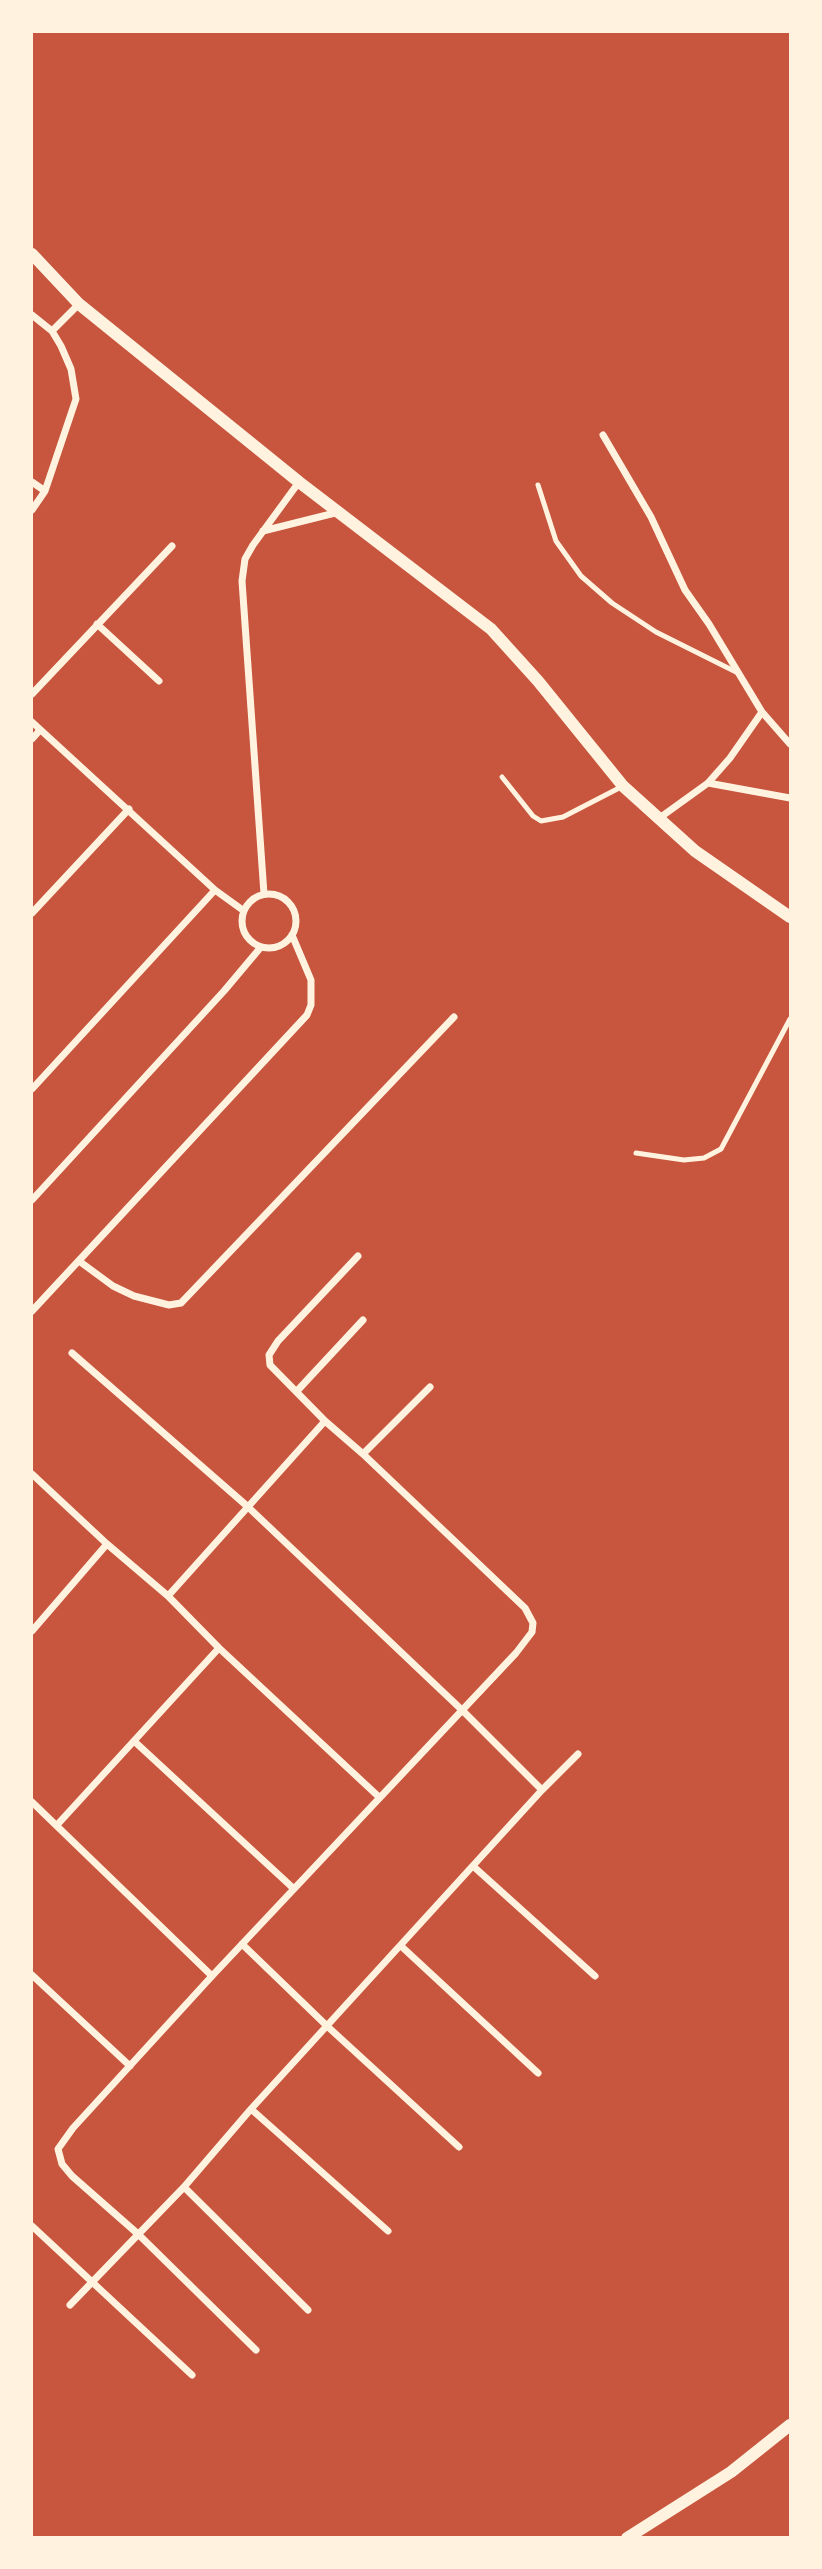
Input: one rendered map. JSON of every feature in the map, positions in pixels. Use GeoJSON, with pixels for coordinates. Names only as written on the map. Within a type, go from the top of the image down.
{"type":"FeatureCollection","features":[{"type":"Feature","properties":{"kind":"street"},"geometry":{"type":"LineString","coordinates":[[32,254],[79,304],[299,481],[491,629],[538,681],[623,786],[695,851],[790,917]]}},
{"type":"Feature","properties":{"kind":"street"},"geometry":{"type":"LineString","coordinates":[[52,331],[79,304]]}},
{"type":"Feature","properties":{"kind":"street"},"geometry":{"type":"LineString","coordinates":[[32,315],[52,331],[61,346],[71,369],[76,399],[45,491],[32,510]]}},
{"type":"Feature","properties":{"kind":"street"},"geometry":{"type":"LineString","coordinates":[[603,435],[651,517],[685,590],[709,624],[762,712],[790,744]]}},
{"type":"Feature","properties":{"kind":"street"},"geometry":{"type":"LineString","coordinates":[[264,894],[242,582],[245,559],[299,481]]}},
{"type":"Feature","properties":{"kind":"street"},"geometry":{"type":"LineString","coordinates":[[32,482],[45,491]]}},
{"type":"Feature","properties":{"kind":"street"},"geometry":{"type":"LineString","coordinates":[[262,531],[339,512]]}},
{"type":"Feature","properties":{"kind":"street"},"geometry":{"type":"LineString","coordinates":[[32,694],[172,546]]}},
{"type":"Feature","properties":{"kind":"street"},"geometry":{"type":"LineString","coordinates":[[97,624],[159,681]]}},
{"type":"Feature","properties":{"kind":"street"},"geometry":{"type":"LineString","coordinates":[[658,819],[708,783],[730,758],[762,712]]}},
{"type":"Feature","properties":{"kind":"street"},"geometry":{"type":"LineString","coordinates":[[32,722],[215,890],[244,911]]}},
{"type":"Feature","properties":{"kind":"street"},"geometry":{"type":"LineString","coordinates":[[32,739],[40,730]]}},
{"type":"Feature","properties":{"kind":"street"},"geometry":{"type":"LineString","coordinates":[[708,783],[790,798]]}},
{"type":"Feature","properties":{"kind":"street"},"geometry":{"type":"LineString","coordinates":[[32,913],[129,809]]}},
{"type":"Feature","properties":{"kind":"street"},"geometry":{"type":"LineString","coordinates":[[32,1089],[215,890]]}},
{"type":"Feature","properties":{"kind":"street"},"geometry":{"type":"LineString","coordinates":[[32,1311],[307,1015],[311,1005],[311,980],[292,935],[296,918],[289,902],[273,894],[264,894],[255,897],[244,911],[243,928],[247,936],[261,947],[279,946],[292,935]]}},
{"type":"Feature","properties":{"kind":"street"},"geometry":{"type":"LineString","coordinates":[[32,1200],[261,947]]}},
{"type":"Feature","properties":{"kind":"street"},"geometry":{"type":"LineString","coordinates":[[79,1261],[113,1286],[134,1296],[169,1305],[181,1303],[454,1017]]}},
{"type":"Feature","properties":{"kind":"street"},"geometry":{"type":"LineString","coordinates":[[256,2350],[138,2234],[72,2176],[62,2164],[58,2153],[59,2144],[212,1976],[530,1636],[533,1623],[521,1604],[270,1365],[269,1355],[272,1349],[358,1256]]}},
{"type":"Feature","properties":{"kind":"street"},"geometry":{"type":"LineString","coordinates":[[297,1391],[362,1320]]}},
{"type":"Feature","properties":{"kind":"street"},"geometry":{"type":"LineString","coordinates":[[72,1353],[247,1506],[463,1710],[542,1790]]}},
{"type":"Feature","properties":{"kind":"street"},"geometry":{"type":"LineString","coordinates":[[363,1454],[430,1387]]}},
{"type":"Feature","properties":{"kind":"street"},"geometry":{"type":"LineString","coordinates":[[168,1596],[325,1420]]}},
{"type":"Feature","properties":{"kind":"street"},"geometry":{"type":"LineString","coordinates":[[32,1474],[168,1596],[219,1648],[379,1797]]}},
{"type":"Feature","properties":{"kind":"street"},"geometry":{"type":"LineString","coordinates":[[32,1631],[107,1544]]}},
{"type":"Feature","properties":{"kind":"street"},"geometry":{"type":"LineString","coordinates":[[57,1825],[219,1648]]}},
{"type":"Feature","properties":{"kind":"street"},"geometry":{"type":"LineString","coordinates":[[134,1741],[293,1888]]}},
{"type":"Feature","properties":{"kind":"street"},"geometry":{"type":"LineString","coordinates":[[69,2305],[184,2187],[251,2109],[578,1754]]}},
{"type":"Feature","properties":{"kind":"street"},"geometry":{"type":"LineString","coordinates":[[32,1802],[212,1976]]}},
{"type":"Feature","properties":{"kind":"street"},"geometry":{"type":"LineString","coordinates":[[473,1866],[595,1976]]}},
{"type":"Feature","properties":{"kind":"street"},"geometry":{"type":"LineString","coordinates":[[242,1944],[459,2147]]}},
{"type":"Feature","properties":{"kind":"street"},"geometry":{"type":"LineString","coordinates":[[401,1946],[538,2073]]}},
{"type":"Feature","properties":{"kind":"street"},"geometry":{"type":"LineString","coordinates":[[32,1975],[130,2066]]}},
{"type":"Feature","properties":{"kind":"street"},"geometry":{"type":"LineString","coordinates":[[251,2109],[388,2231]]}},
{"type":"Feature","properties":{"kind":"street"},"geometry":{"type":"LineString","coordinates":[[184,2187],[309,2310]]}},
{"type":"Feature","properties":{"kind":"street"},"geometry":{"type":"LineString","coordinates":[[32,2226],[90,2283],[192,2375]]}},
{"type":"Feature","properties":{"kind":"street"},"geometry":{"type":"LineString","coordinates":[[627,2538],[731,2472],[790,2425]]}},
{"type":"Feature","properties":{"kind":"lane"},"geometry":{"type":"LineString","coordinates":[[538,485],[556,541],[581,576],[612,603],[656,632],[738,673]]}},
{"type":"Feature","properties":{"kind":"lane"},"geometry":{"type":"LineString","coordinates":[[502,777],[533,816],[541,821],[563,817],[623,786]]}},
{"type":"Feature","properties":{"kind":"lane"},"geometry":{"type":"LineString","coordinates":[[636,1153],[684,1160],[704,1158],[721,1149],[790,1019]]}}]}
